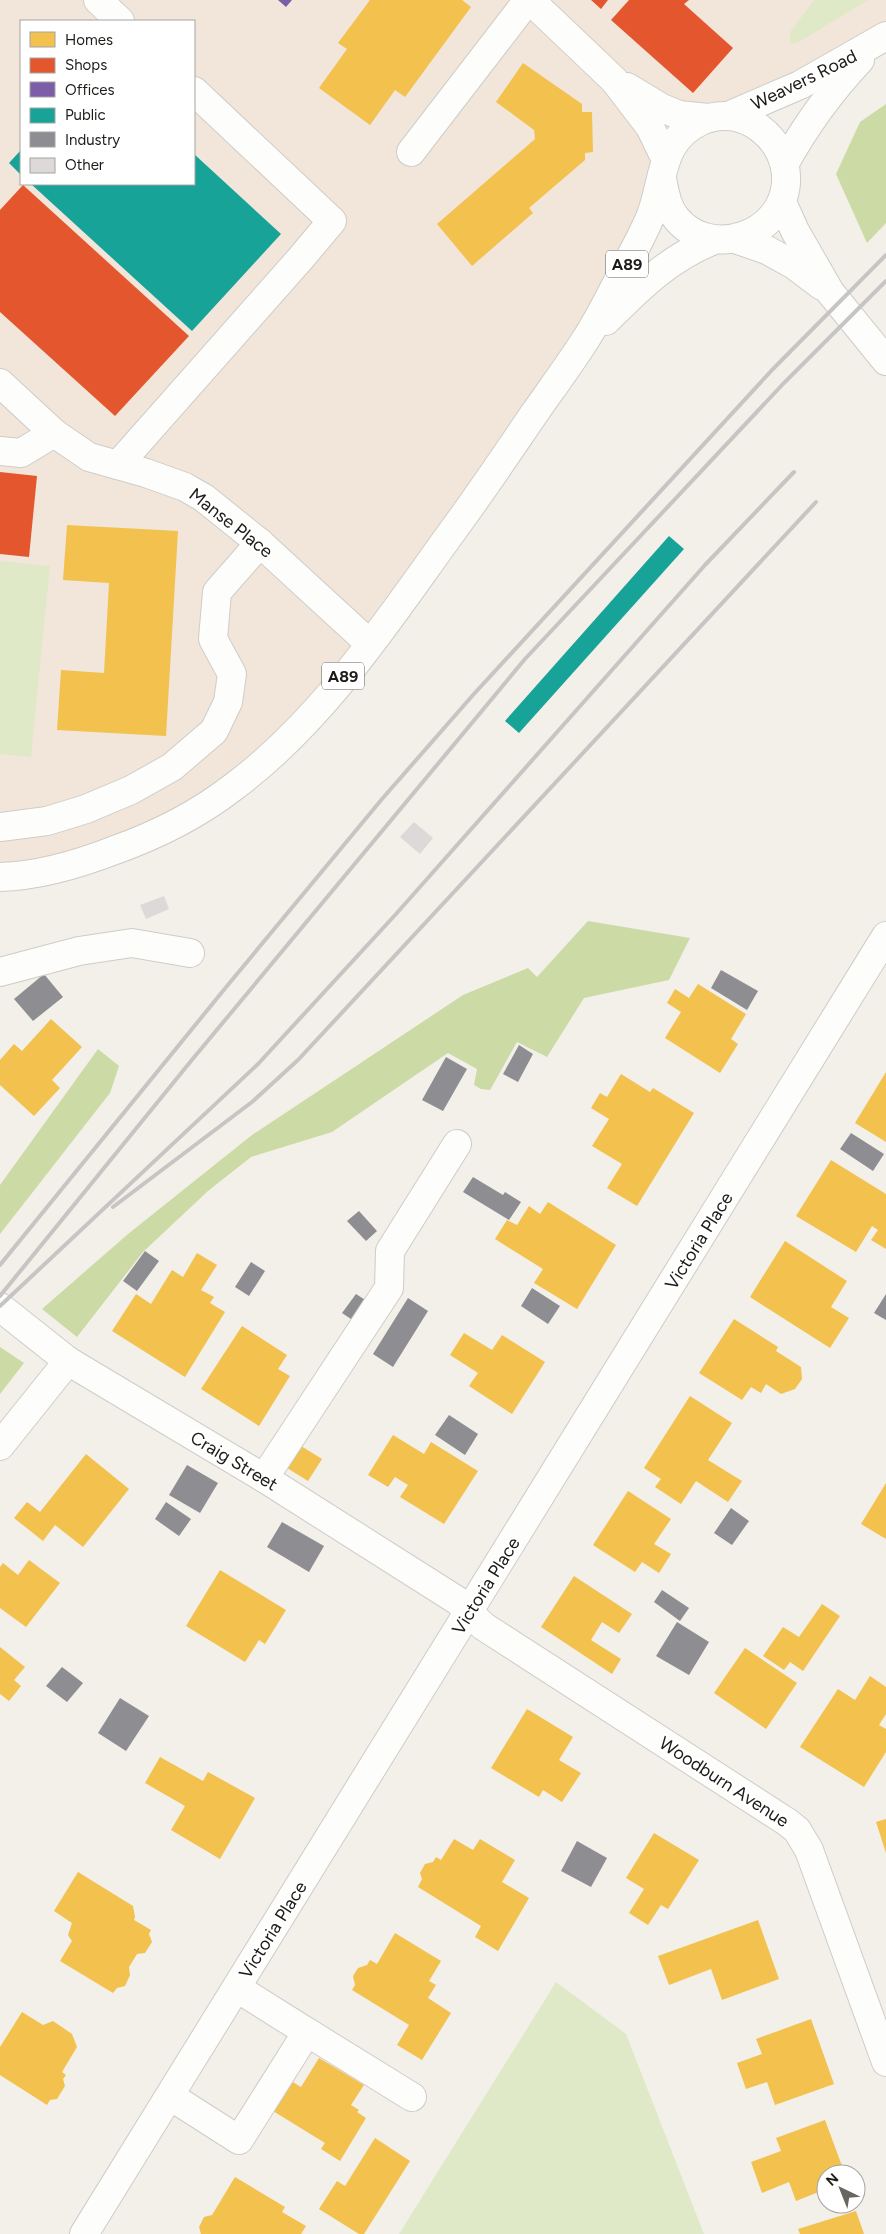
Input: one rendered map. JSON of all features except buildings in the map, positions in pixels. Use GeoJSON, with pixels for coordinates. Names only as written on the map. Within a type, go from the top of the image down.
{"type":"FeatureCollection","features":[{"type":"Feature","properties":{"kind":"street"},"geometry":{"type":"LineString","coordinates":[[98,0],[119,20]]}},
{"type":"Feature","properties":{"kind":"street"},"geometry":{"type":"LineString","coordinates":[[411,152],[529,0],[614,80],[650,127],[664,169],[666,200],[677,219],[693,232],[768,250],[794,265],[830,292]]}},
{"type":"Feature","properties":{"kind":"street","name":"Weavers Road"},"geometry":{"type":"LineString","coordinates":[[718,117],[800,85],[882,39]]}},
{"type":"Feature","properties":{"kind":"street","name":"Weavers Road"},"geometry":{"type":"LineString","coordinates":[[784,163],[803,129],[830,92],[882,39]]}},
{"type":"Feature","properties":{"kind":"street"},"geometry":{"type":"LineString","coordinates":[[614,80],[662,108],[679,115],[747,120],[764,130],[777,145],[784,163],[786,182],[782,202],[772,218],[755,232],[724,240]]}},
{"type":"Feature","properties":{"kind":"street"},"geometry":{"type":"LineString","coordinates":[[118,465],[302,258],[332,221],[195,92]]}},
{"type":"Feature","properties":{"kind":"street"},"geometry":{"type":"LineString","coordinates":[[664,169],[676,139],[690,127],[718,117]]}},
{"type":"Feature","properties":{"kind":"street","name":"A89"},"geometry":{"type":"LineString","coordinates":[[0,877],[52,870],[96,858],[164,831],[231,789],[265,762],[303,725],[370,644],[466,512],[583,344],[647,224],[664,169]]}},
{"type":"Feature","properties":{"kind":"street"},"geometry":{"type":"LineString","coordinates":[[782,202],[795,230],[830,292],[886,361]]}},
{"type":"Feature","properties":{"kind":"street","name":"A89"},"geometry":{"type":"LineString","coordinates":[[583,344],[643,284],[690,250],[724,240]]}},
{"type":"Feature","properties":{"kind":"street","name":"Manse Place"},"geometry":{"type":"LineString","coordinates":[[0,383],[54,433],[89,457],[185,487],[204,498],[260,543],[370,644]]}},
{"type":"Feature","properties":{"kind":"street"},"geometry":{"type":"LineString","coordinates":[[0,450],[21,453],[54,433]]}},
{"type":"Feature","properties":{"kind":"street"},"geometry":{"type":"LineString","coordinates":[[0,827],[47,821],[86,809],[131,790],[172,767],[214,731],[228,702],[232,674],[213,639],[217,592],[260,543]]}},
{"type":"Feature","properties":{"kind":"street","name":"Victoria Place"},"geometry":{"type":"LineString","coordinates":[[84,2234],[886,936]]}},
{"type":"Feature","properties":{"kind":"street"},"geometry":{"type":"LineString","coordinates":[[0,972],[79,951],[132,943],[190,953]]}},
{"type":"Feature","properties":{"kind":"street"},"geometry":{"type":"LineString","coordinates":[[264,1478],[389,1288],[390,1251],[457,1144]]}},
{"type":"Feature","properties":{"kind":"street","name":"Craig Street"},"geometry":{"type":"LineString","coordinates":[[0,1307],[29,1332],[68,1361],[264,1478],[458,1601],[470,1612]]}},
{"type":"Feature","properties":{"kind":"street"},"geometry":{"type":"LineString","coordinates":[[0,1446],[68,1361]]}},
{"type":"Feature","properties":{"kind":"street","name":"Woodburn Avenue"},"geometry":{"type":"LineString","coordinates":[[470,1612],[483,1626],[797,1830],[809,1850],[886,2062]]}},
{"type":"Feature","properties":{"kind":"street"},"geometry":{"type":"LineString","coordinates":[[237,1988],[412,2097]]}},
{"type":"Feature","properties":{"kind":"street"},"geometry":{"type":"LineString","coordinates":[[170,2096],[239,2140],[307,2032]]}},
{"type":"Feature","properties":{"kind":"shaded area"},"geometry":{"type":"Polygon","coordinates":[[[0,0],[886,0],[886,36],[690,127],[628,263],[303,725],[192,815],[0,875],[0,0]]]}},
{"type":"Feature","properties":{"kind":"green space"},"geometry":{"type":"Polygon","coordinates":[[[814,0],[868,0],[799,42],[790,44],[790,32],[814,0]]]}},
{"type":"Feature","properties":{"kind":"green space"},"geometry":{"type":"Polygon","coordinates":[[[886,104],[886,223],[867,243],[836,174],[860,122],[886,104]]]}},
{"type":"Feature","properties":{"kind":"green space"},"geometry":{"type":"Polygon","coordinates":[[[0,561],[50,566],[31,757],[0,754],[0,561]]]}},
{"type":"Feature","properties":{"kind":"green space"},"geometry":{"type":"Polygon","coordinates":[[[588,921],[690,938],[669,980],[584,998],[547,1057],[517,1042],[490,1090],[481,1089],[474,1085],[477,1069],[448,1053],[332,1132],[251,1157],[208,1191],[143,1252],[77,1337],[42,1309],[128,1234],[252,1135],[463,995],[528,968],[537,977],[588,921]]]}},
{"type":"Feature","properties":{"kind":"green space"},"geometry":{"type":"Polygon","coordinates":[[[98,1049],[119,1066],[110,1093],[0,1234],[0,1185],[98,1049]]]}},
{"type":"Feature","properties":{"kind":"green space"},"geometry":{"type":"Polygon","coordinates":[[[0,1347],[24,1363],[0,1394],[0,1347]]]}},
{"type":"Feature","properties":{"kind":"green space"},"geometry":{"type":"Polygon","coordinates":[[[556,1982],[626,2034],[704,2234],[399,2234],[556,1982]]]}},
{"type":"Feature","properties":{"kind":"railway"},"geometry":{"type":"LineString","coordinates":[[0,1265],[382,799],[473,695],[772,370],[886,255]]}},
{"type":"Feature","properties":{"kind":"railway"},"geometry":{"type":"LineString","coordinates":[[0,1296],[191,1061],[525,659],[783,384],[886,281]]}},
{"type":"Feature","properties":{"kind":"railway"},"geometry":{"type":"LineString","coordinates":[[0,1306],[258,1064],[396,914],[705,565],[794,472]]}},
{"type":"Feature","properties":{"kind":"railway"},"geometry":{"type":"LineString","coordinates":[[113,1207],[252,1102],[298,1060],[816,502]]}}]}
